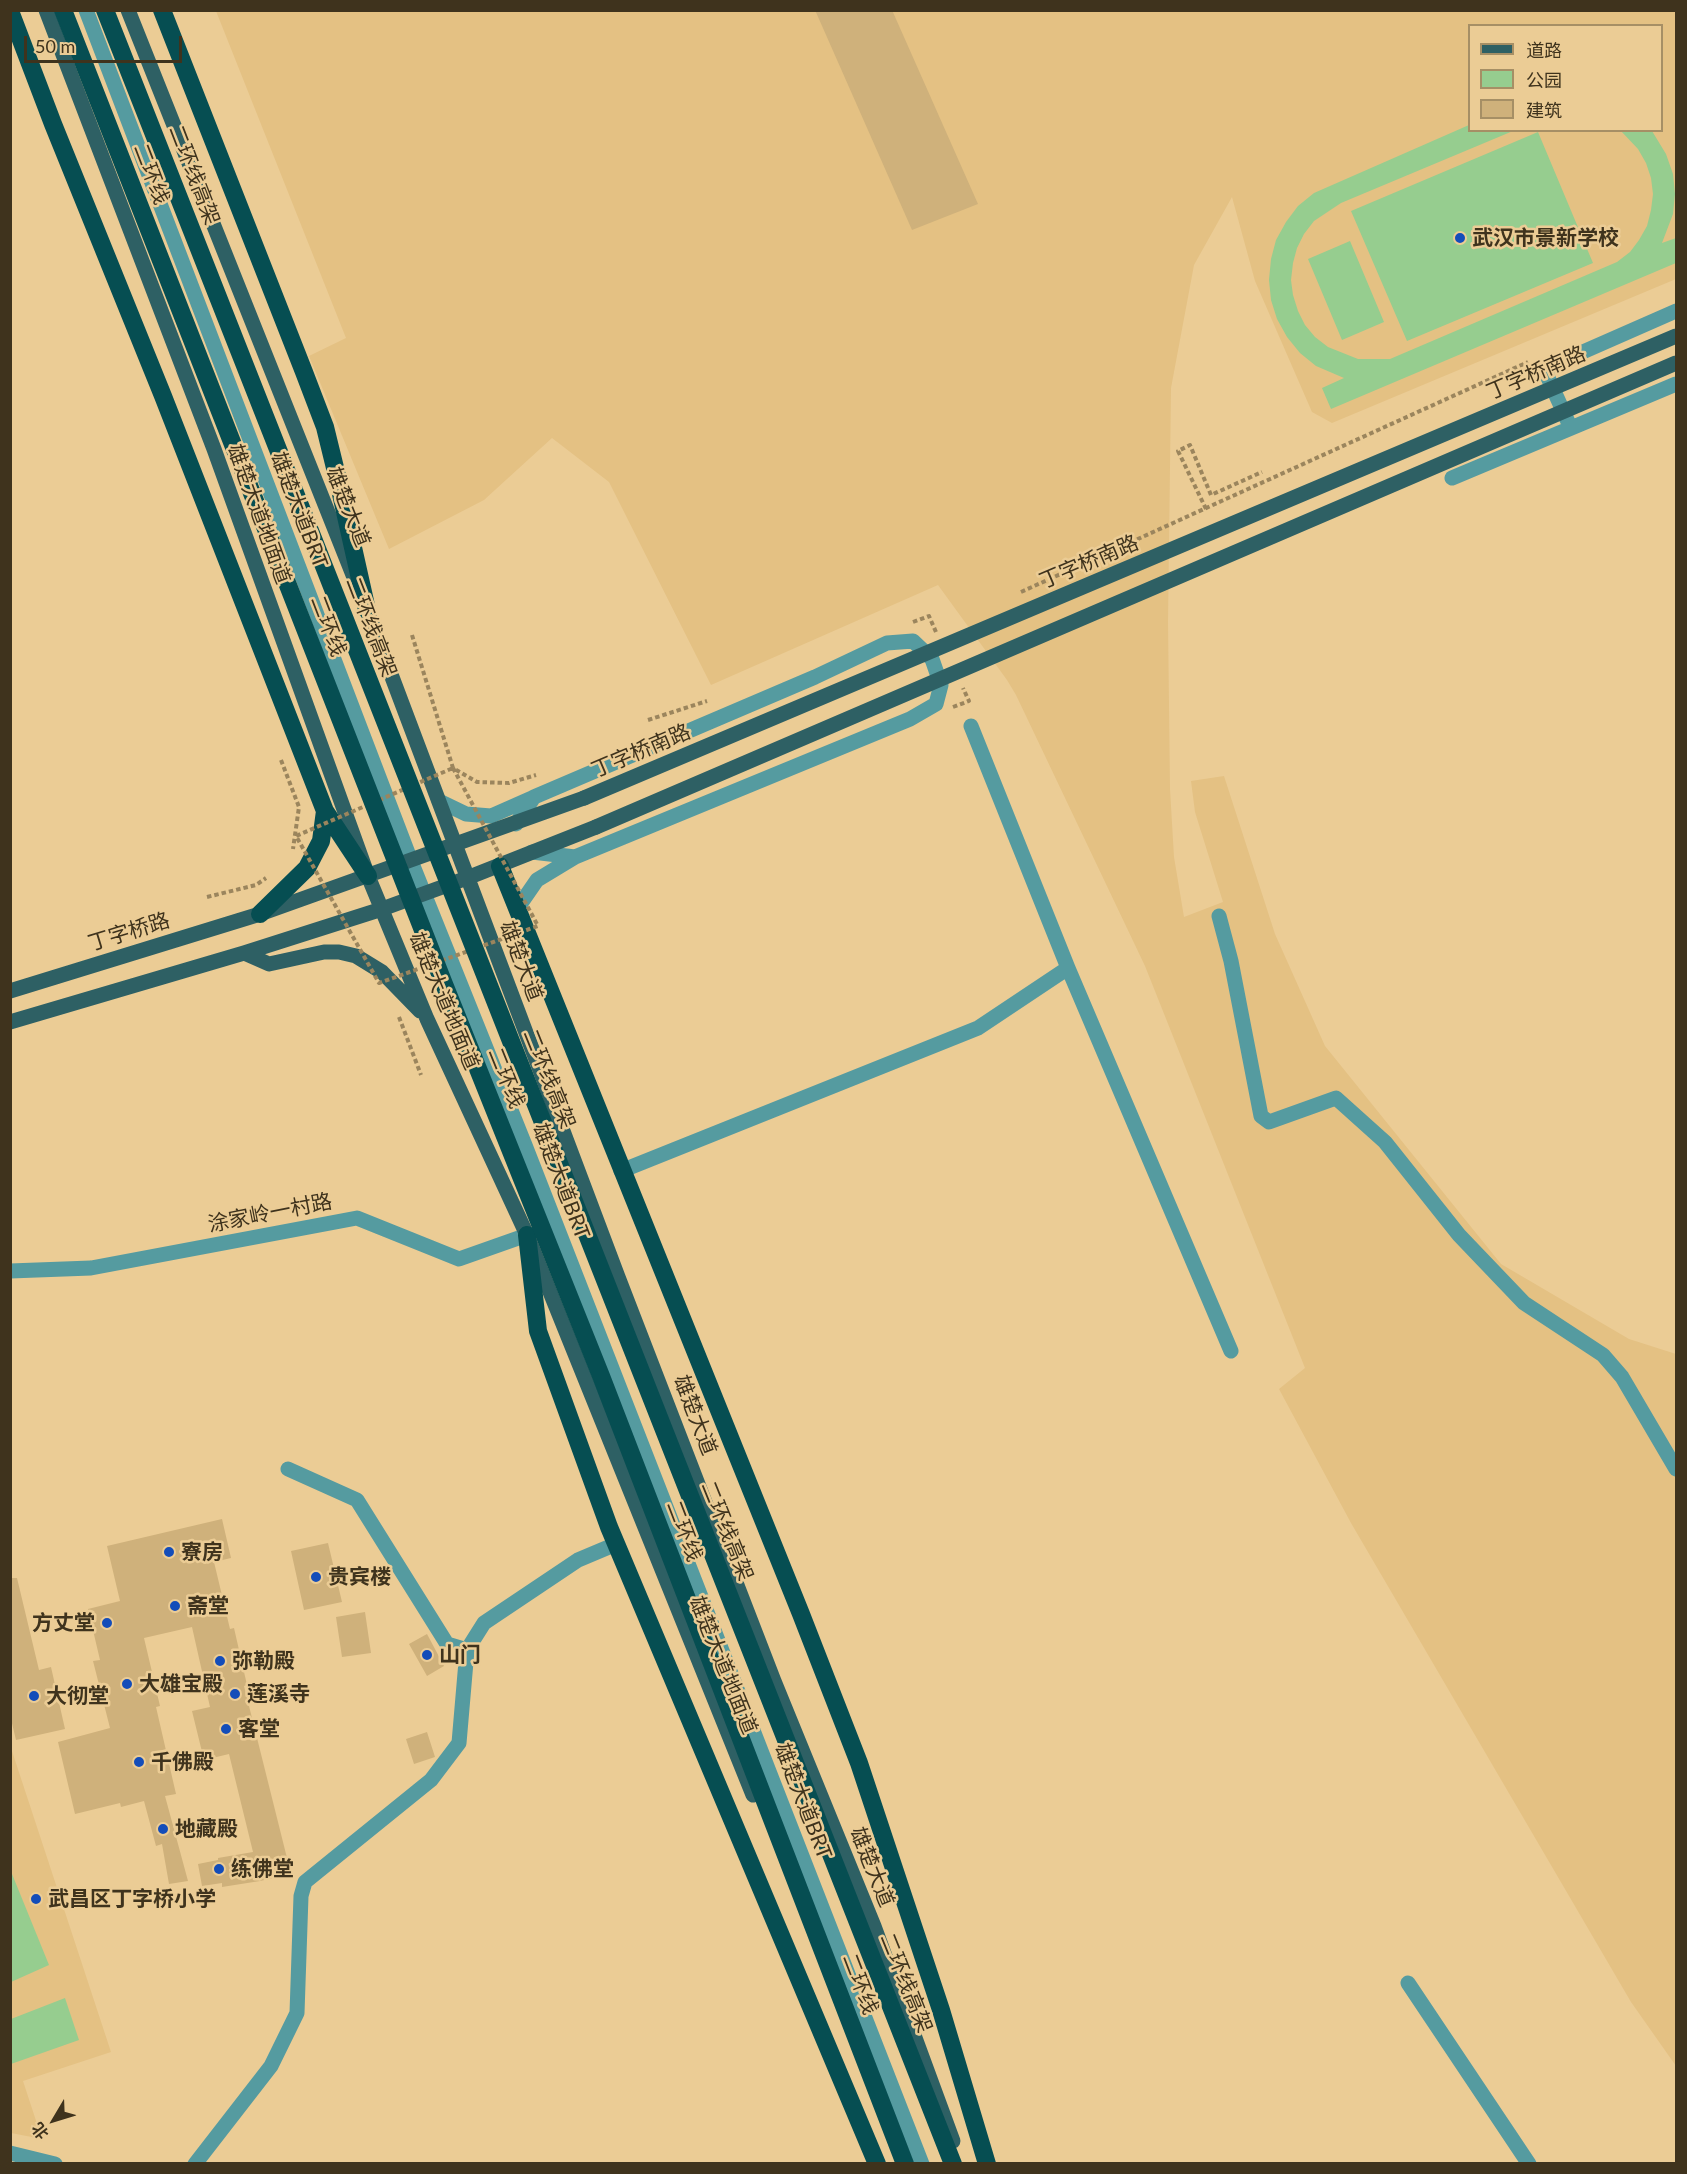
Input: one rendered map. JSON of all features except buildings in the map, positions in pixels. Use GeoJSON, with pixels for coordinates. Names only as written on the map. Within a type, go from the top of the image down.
{"type":"FeatureCollection","features":[{"type":"Feature","properties":{"kind":"highway","name":"二环线"},"geometry":{"type":"LineString","coordinates":[[63,10],[440,973],[601,1376],[905,2163]]}},
{"type":"Feature","properties":{"kind":"highway","name":"二环线高架"},"geometry":{"type":"LineString","coordinates":[[105,10],[953,2163]]}},
{"type":"Feature","properties":{"kind":"highway"},"geometry":{"type":"LineString","coordinates":[[162,10],[324,428],[367,610]]}},
{"type":"Feature","properties":{"kind":"highway"},"geometry":{"type":"LineString","coordinates":[[10,11],[325,811],[368,876]]}},
{"type":"Feature","properties":{"kind":"highway"},"geometry":{"type":"LineString","coordinates":[[260,914],[299,877],[316,855],[324,828],[325,811]]}},
{"type":"Feature","properties":{"kind":"highway"},"geometry":{"type":"LineString","coordinates":[[500,866],[858,1763],[941,2010],[987,2163]]}},
{"type":"Feature","properties":{"kind":"highway"},"geometry":{"type":"LineString","coordinates":[[527,1235],[538,1331],[616,1544],[877,2163]]}},
{"type":"Feature","properties":{"kind":"main road","name":"雄楚大道地面道"},"geometry":{"type":"LineString","coordinates":[[46,10],[214,449],[368,876],[427,1019],[527,1235],[832,1989],[898,2163]]}},
{"type":"Feature","properties":{"kind":"main road","name":"雄楚大道"},"geometry":{"type":"LineString","coordinates":[[128,10],[367,610],[774,1681],[874,1926],[962,2163]]}},
{"type":"Feature","properties":{"kind":"main road","name":"丁字桥南路"},"geometry":{"type":"LineString","coordinates":[[368,876],[584,798],[1677,336]]}},
{"type":"Feature","properties":{"kind":"main road"},"geometry":{"type":"LineString","coordinates":[[10,1022],[244,953],[382,909],[500,866],[596,827],[1677,363]]}},
{"type":"Feature","properties":{"kind":"main road","name":"丁字桥路"},"geometry":{"type":"LineString","coordinates":[[10,992],[260,914],[368,876]]}},
{"type":"Feature","properties":{"kind":"main road"},"geometry":{"type":"LineString","coordinates":[[244,953],[269,964],[324,952],[339,952],[356,956],[382,972],[427,1019]]}},
{"type":"Feature","properties":{"kind":"street","name":"雄楚大道BRT"},"geometry":{"type":"LineString","coordinates":[[86,10],[411,861],[922,2163]]}},
{"type":"Feature","properties":{"kind":"street"},"geometry":{"type":"LineString","coordinates":[[1571,429],[1544,369],[1677,311]]}},
{"type":"Feature","properties":{"kind":"street"},"geometry":{"type":"LineString","coordinates":[[1452,478],[1677,384]]}},
{"type":"Feature","properties":{"kind":"street"},"geometry":{"type":"LineString","coordinates":[[440,801],[466,814],[491,816],[815,677],[887,642],[913,641],[932,659],[941,685],[936,704],[910,719],[575,857],[537,880],[517,909]]}},
{"type":"Feature","properties":{"kind":"street"},"geometry":{"type":"LineString","coordinates":[[971,726],[1068,968],[1231,1351]]}},
{"type":"Feature","properties":{"kind":"street"},"geometry":{"type":"LineString","coordinates":[[516,824],[534,797]]}},
{"type":"Feature","properties":{"kind":"street"},"geometry":{"type":"LineString","coordinates":[[532,852],[575,857]]}},
{"type":"Feature","properties":{"kind":"street"},"geometry":{"type":"LineString","coordinates":[[1219,916],[1231,962],[1261,1116],[1269,1122],[1336,1098],[1385,1142],[1459,1235],[1524,1303],[1603,1355],[1622,1377],[1677,1469]]}},
{"type":"Feature","properties":{"kind":"street"},"geometry":{"type":"LineString","coordinates":[[621,1171],[978,1028],[1068,968]]}},
{"type":"Feature","properties":{"kind":"street","name":"涂家岭一村路"},"geometry":{"type":"LineString","coordinates":[[10,1271],[91,1268],[357,1218],[459,1259],[527,1235]]}},
{"type":"Feature","properties":{"kind":"street"},"geometry":{"type":"LineString","coordinates":[[288,1469],[357,1500],[443,1646],[467,1650]]}},
{"type":"Feature","properties":{"kind":"street"},"geometry":{"type":"LineString","coordinates":[[195,2163],[271,2066],[297,2013],[301,1896],[305,1882],[431,1780],[459,1743],[467,1650],[484,1623],[578,1560],[616,1544]]}},
{"type":"Feature","properties":{"kind":"street"},"geometry":{"type":"LineString","coordinates":[[1408,1983],[1529,2163]]}},
{"type":"Feature","properties":{"kind":"street"},"geometry":{"type":"LineString","coordinates":[[10,2153],[55,2163]]}},
{"type":"Feature","properties":{"kind":"path"},"geometry":{"type":"LineString","coordinates":[[1020,592],[1206,510],[1537,358]]}},
{"type":"Feature","properties":{"kind":"path"},"geometry":{"type":"LineString","coordinates":[[1206,510],[1178,451],[1190,445],[1211,495],[1262,472]]}},
{"type":"Feature","properties":{"kind":"path"},"geometry":{"type":"LineString","coordinates":[[935,630],[946,625]]}},
{"type":"Feature","properties":{"kind":"path"},"geometry":{"type":"LineString","coordinates":[[412,635],[453,768],[477,782],[509,783],[522,779]]}},
{"type":"Feature","properties":{"kind":"path"},"geometry":{"type":"LineString","coordinates":[[281,760],[299,807],[293,850]]}},
{"type":"Feature","properties":{"kind":"path"},"geometry":{"type":"LineString","coordinates":[[296,836],[385,990]]}},
{"type":"Feature","properties":{"kind":"path"},"geometry":{"type":"LineString","coordinates":[[207,897],[256,885],[272,874]]}},
{"type":"Feature","properties":{"kind":"path"},"geometry":{"type":"LineString","coordinates":[[540,935],[538,926],[541,917]]}},
{"type":"Feature","properties":{"kind":"path"},"geometry":{"type":"LineString","coordinates":[[371,979],[379,983],[538,926]]}},
{"type":"Feature","properties":{"kind":"path"},"geometry":{"type":"LineString","coordinates":[[398,1015],[421,1075]]}},
{"type":"Feature","properties":{"kind":"shaded area"},"geometry":{"type":"Polygon","coordinates":[[[216,11],[1676,11],[1676,279],[1332,423],[1312,412],[1255,281],[1232,197],[1194,265],[1171,388],[1168,622],[1170,789],[1174,857],[1184,917],[1223,902],[1195,812],[1191,781],[1224,776],[1275,934],[1325,1046],[1501,1264],[1629,1339],[1676,1354],[1676,2066],[1631,2002],[1351,1523],[1279,1389],[1305,1368],[1145,966],[1016,695],[938,585],[711,685],[609,482],[552,438],[484,500],[389,549],[309,356],[346,338],[216,11]]]}},
{"type":"Feature","properties":{"kind":"shaded area","name":"武昌区丁字桥小学"},"geometry":{"type":"Polygon","coordinates":[[[10,1745],[111,2052],[23,2081],[42,2139],[11,2133],[10,1745]]]}},
{"type":"Feature","properties":{"kind":"green space"},"geometry":{"type":"Polygon","coordinates":[[[1468,125],[1468,132],[1511,132],[1341,203],[1314,221],[1304,234],[1297,248],[1291,280],[1298,311],[1305,325],[1315,337],[1328,347],[1358,359],[1390,359],[1617,262],[1630,252],[1647,226],[1653,194],[1646,163],[1638,149],[1622,132],[1653,132],[1666,154],[1673,174],[1675,194],[1673,214],[1662,243],[1676,238],[1676,263],[1331,409],[1322,388],[1344,378],[1316,366],[1300,353],[1287,337],[1277,319],[1271,300],[1269,280],[1276,240],[1298,206],[1314,193],[1468,125]]]}},
{"type":"Feature","properties":{"kind":"green space"},"geometry":{"type":"Polygon","coordinates":[[[1538,132],[1593,263],[1407,341],[1351,211],[1538,132]]]}},
{"type":"Feature","properties":{"kind":"green space"},"geometry":{"type":"Polygon","coordinates":[[[1350,241],[1384,322],[1342,340],[1308,259],[1350,241]]]}},
{"type":"Feature","properties":{"kind":"green space"},"geometry":{"type":"Polygon","coordinates":[[[10,1869],[49,1965],[11,1982],[10,1982],[10,1869]]]}},
{"type":"Feature","properties":{"kind":"green space"},"geometry":{"type":"Polygon","coordinates":[[[65,1998],[79,2040],[11,2064],[11,2019],[65,1998]]]}},
{"type":"Feature","properties":{"kind":"place","name":"武汉市景新学校"},"geometry":{"type":"Point","coordinates":[1460,238]}},
{"type":"Feature","properties":{"kind":"place","name":"寮房"},"geometry":{"type":"Point","coordinates":[169,1552]}},
{"type":"Feature","properties":{"kind":"place","name":"贵宾楼"},"geometry":{"type":"Point","coordinates":[316,1577]}},
{"type":"Feature","properties":{"kind":"place","name":"斋堂"},"geometry":{"type":"Point","coordinates":[175,1606]}},
{"type":"Feature","properties":{"kind":"place","name":"方丈堂"},"geometry":{"type":"Point","coordinates":[107,1623]}},
{"type":"Feature","properties":{"kind":"place","name":"山门"},"geometry":{"type":"Point","coordinates":[427,1655]}},
{"type":"Feature","properties":{"kind":"place","name":"弥勒殿"},"geometry":{"type":"Point","coordinates":[220,1661]}},
{"type":"Feature","properties":{"kind":"place","name":"大雄宝殿"},"geometry":{"type":"Point","coordinates":[127,1684]}},
{"type":"Feature","properties":{"kind":"place","name":"莲溪寺"},"geometry":{"type":"Point","coordinates":[235,1694]}},
{"type":"Feature","properties":{"kind":"place","name":"大彻堂"},"geometry":{"type":"Point","coordinates":[34,1696]}},
{"type":"Feature","properties":{"kind":"place","name":"客堂"},"geometry":{"type":"Point","coordinates":[226,1729]}},
{"type":"Feature","properties":{"kind":"place","name":"千佛殿"},"geometry":{"type":"Point","coordinates":[139,1762]}},
{"type":"Feature","properties":{"kind":"place","name":"地藏殿"},"geometry":{"type":"Point","coordinates":[163,1829]}},
{"type":"Feature","properties":{"kind":"place","name":"练佛堂"},"geometry":{"type":"Point","coordinates":[219,1869]}},
{"type":"Feature","properties":{"kind":"place","name":"武昌区丁字桥小学"},"geometry":{"type":"Point","coordinates":[36,1899]}}]}
